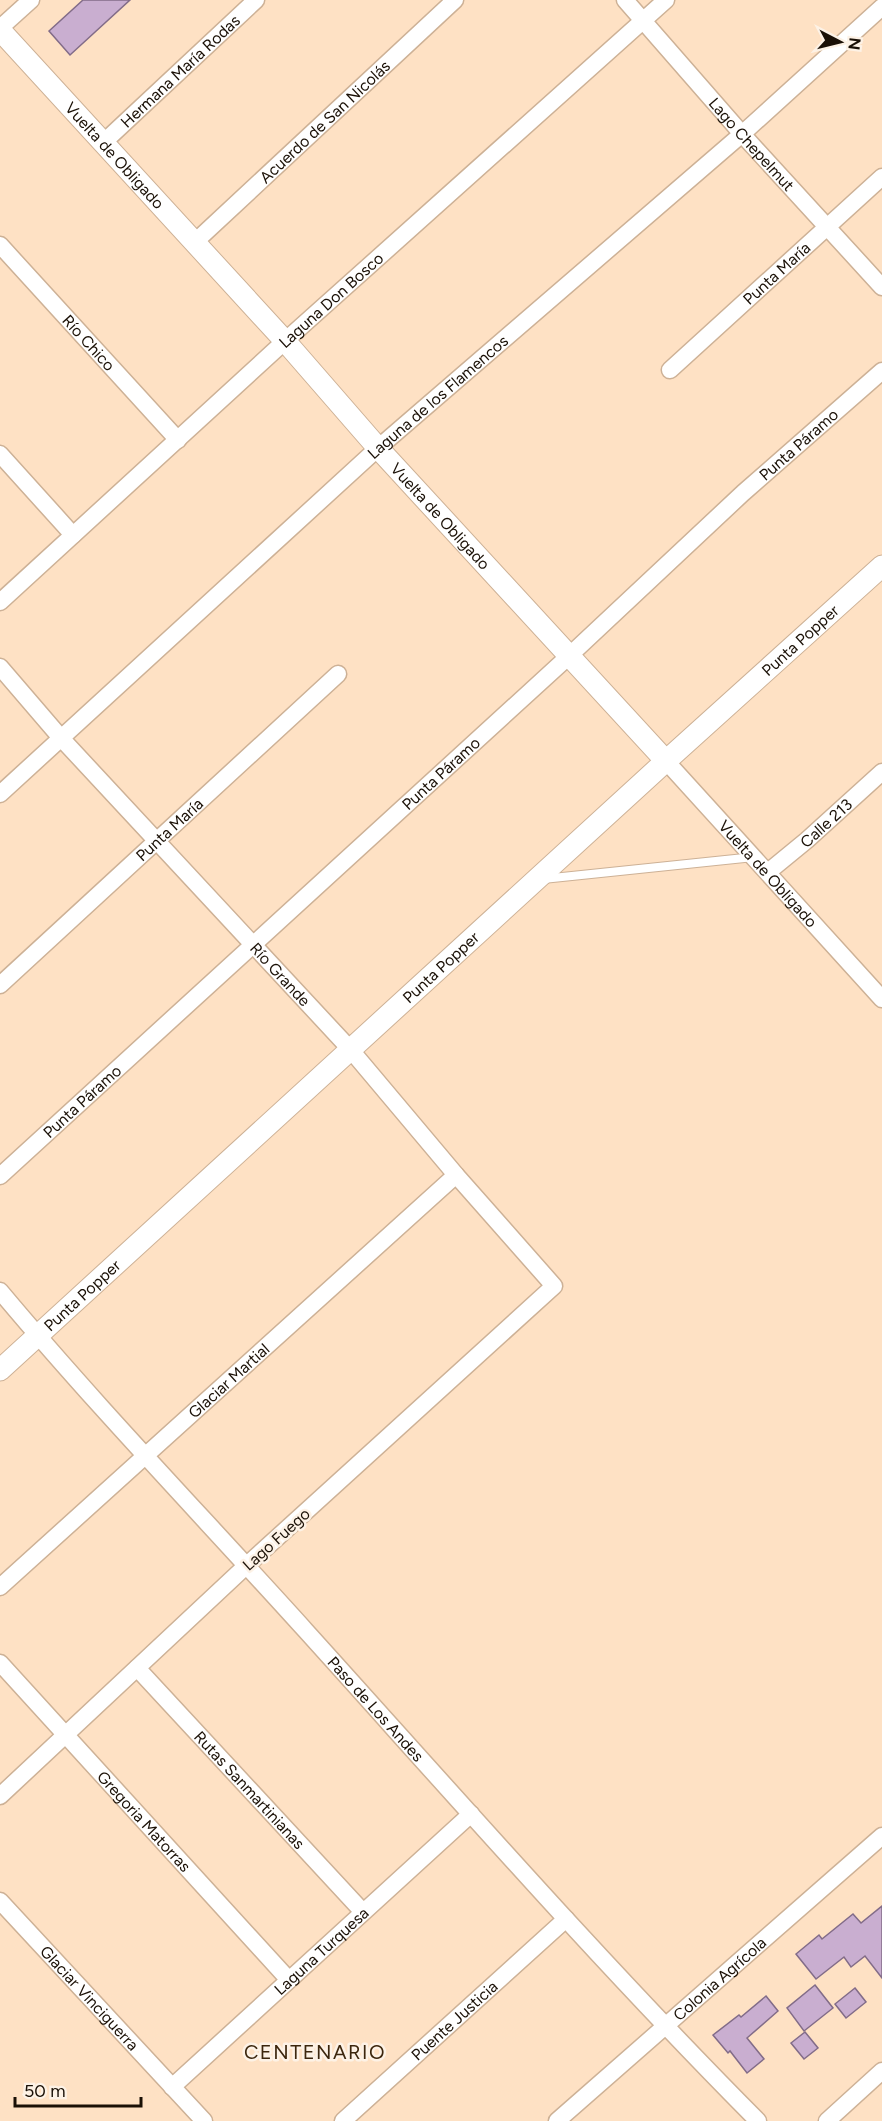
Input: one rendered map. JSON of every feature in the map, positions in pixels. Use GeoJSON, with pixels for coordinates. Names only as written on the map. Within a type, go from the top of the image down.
{"type":"FeatureCollection","features":[{"type":"Feature","properties":{"kind":"street"},"geometry":{"type":"LineString","coordinates":[[0,29],[31,0]]}},
{"type":"Feature","properties":{"kind":"street","name":"Hermana María Rodas"},"geometry":{"type":"LineString","coordinates":[[104,142],[256,0]]}},
{"type":"Feature","properties":{"kind":"street","name":"Acuerdo de San Nicolás"},"geometry":{"type":"LineString","coordinates":[[195,242],[455,0]]}},
{"type":"Feature","properties":{"kind":"street","name":"Lago Chepelmut"},"geometry":{"type":"LineString","coordinates":[[625,0],[742,134],[882,287]]}},
{"type":"Feature","properties":{"kind":"street","name":"Laguna Don Bosco"},"geometry":{"type":"LineString","coordinates":[[0,602],[666,0]]}},
{"type":"Feature","properties":{"kind":"street","name":"Laguna de los Flamencos"},"geometry":{"type":"LineString","coordinates":[[0,794],[378,448],[742,134],[882,7]]}},
{"type":"Feature","properties":{"kind":"street","name":"Vuelta de Obligado"},"geometry":{"type":"LineString","coordinates":[[0,29],[195,242],[378,448],[882,999]]}},
{"type":"Feature","properties":{"kind":"street","name":"Punta María"},"geometry":{"type":"LineString","coordinates":[[670,370],[882,177]]}},
{"type":"Feature","properties":{"kind":"street","name":"Río Chico"},"geometry":{"type":"LineString","coordinates":[[0,245],[178,440]]}},
{"type":"Feature","properties":{"kind":"street","name":"Punta Páramo"},"geometry":{"type":"LineString","coordinates":[[0,1176],[569,656],[743,493],[882,371]]}},
{"type":"Feature","properties":{"kind":"street"},"geometry":{"type":"LineString","coordinates":[[0,454],[74,535]]}},
{"type":"Feature","properties":{"kind":"street","name":"Punta Popper"},"geometry":{"type":"LineString","coordinates":[[0,1370],[882,566]]}},
{"type":"Feature","properties":{"kind":"street","name":"Río Grande"},"geometry":{"type":"LineString","coordinates":[[0,667],[61,738],[350,1049],[456,1175],[554,1286]]}},
{"type":"Feature","properties":{"kind":"street","name":"Punta María"},"geometry":{"type":"LineString","coordinates":[[0,985],[338,674]]}},
{"type":"Feature","properties":{"kind":"street","name":"Calle 213"},"geometry":{"type":"LineString","coordinates":[[768,872],[807,840],[882,771]]}},
{"type":"Feature","properties":{"kind":"street","name":"Glaciar Martial"},"geometry":{"type":"LineString","coordinates":[[0,1587],[456,1175]]}},
{"type":"Feature","properties":{"kind":"street","name":"Lago Fuego"},"geometry":{"type":"LineString","coordinates":[[0,1796],[247,1565],[554,1286]]}},
{"type":"Feature","properties":{"kind":"street","name":"Paso de Los Andes"},"geometry":{"type":"LineString","coordinates":[[0,1291],[145,1456],[247,1565],[664,2027],[758,2121]]}},
{"type":"Feature","properties":{"kind":"street","name":"Gregoria Matorras"},"geometry":{"type":"LineString","coordinates":[[0,1663],[289,1980]]}},
{"type":"Feature","properties":{"kind":"street","name":"Rutas Sanmartinianas"},"geometry":{"type":"LineString","coordinates":[[137,1668],[363,1912]]}},
{"type":"Feature","properties":{"kind":"street","name":"Laguna Turquesa"},"geometry":{"type":"LineString","coordinates":[[172,2087],[471,1814]]}},
{"type":"Feature","properties":{"kind":"street","name":"Colonia Agrícola"},"geometry":{"type":"LineString","coordinates":[[557,2121],[882,1836]]}},
{"type":"Feature","properties":{"kind":"street","name":"Glaciar Vinciguerra"},"geometry":{"type":"LineString","coordinates":[[0,1901],[204,2121]]}},
{"type":"Feature","properties":{"kind":"street","name":"Puente Justicia"},"geometry":{"type":"LineString","coordinates":[[343,2121],[566,1919]]}},
{"type":"Feature","properties":{"kind":"street"},"geometry":{"type":"LineString","coordinates":[[828,2121],[882,2071]]}},
{"type":"Feature","properties":{"kind":"lane"},"geometry":{"type":"LineString","coordinates":[[536,880],[754,857]]}},
{"type":"Feature","properties":{"kind":"building"},"geometry":{"type":"Polygon","coordinates":[[[83,0],[130,0],[70,55],[49,31],[83,0]]]}},
{"type":"Feature","properties":{"kind":"building"},"geometry":{"type":"Polygon","coordinates":[[[882,1906],[882,1978],[865,1956],[851,1967],[844,1957],[816,1979],[796,1954],[819,1935],[822,1939],[853,1914],[861,1923],[882,1906]]]}},
{"type":"Feature","properties":{"kind":"building"},"geometry":{"type":"Polygon","coordinates":[[[815,1985],[833,2008],[804,2031],[787,2008],[815,1985]]]}},
{"type":"Feature","properties":{"kind":"building"},"geometry":{"type":"Polygon","coordinates":[[[855,1988],[866,2002],[846,2018],[835,2004],[855,1988]]]}},
{"type":"Feature","properties":{"kind":"building"},"geometry":{"type":"Polygon","coordinates":[[[766,1996],[778,2011],[747,2038],[764,2059],[747,2073],[730,2051],[728,2053],[713,2035],[739,2015],[741,2017],[766,1996]]]}},
{"type":"Feature","properties":{"kind":"building"},"geometry":{"type":"Polygon","coordinates":[[[805,2032],[818,2048],[804,2059],[791,2043],[805,2032]]]}},
{"type":"Feature","properties":{"kind":"district","name":"CENTENARIO"},"geometry":{"type":"Point","coordinates":[315,2052]}}]}
